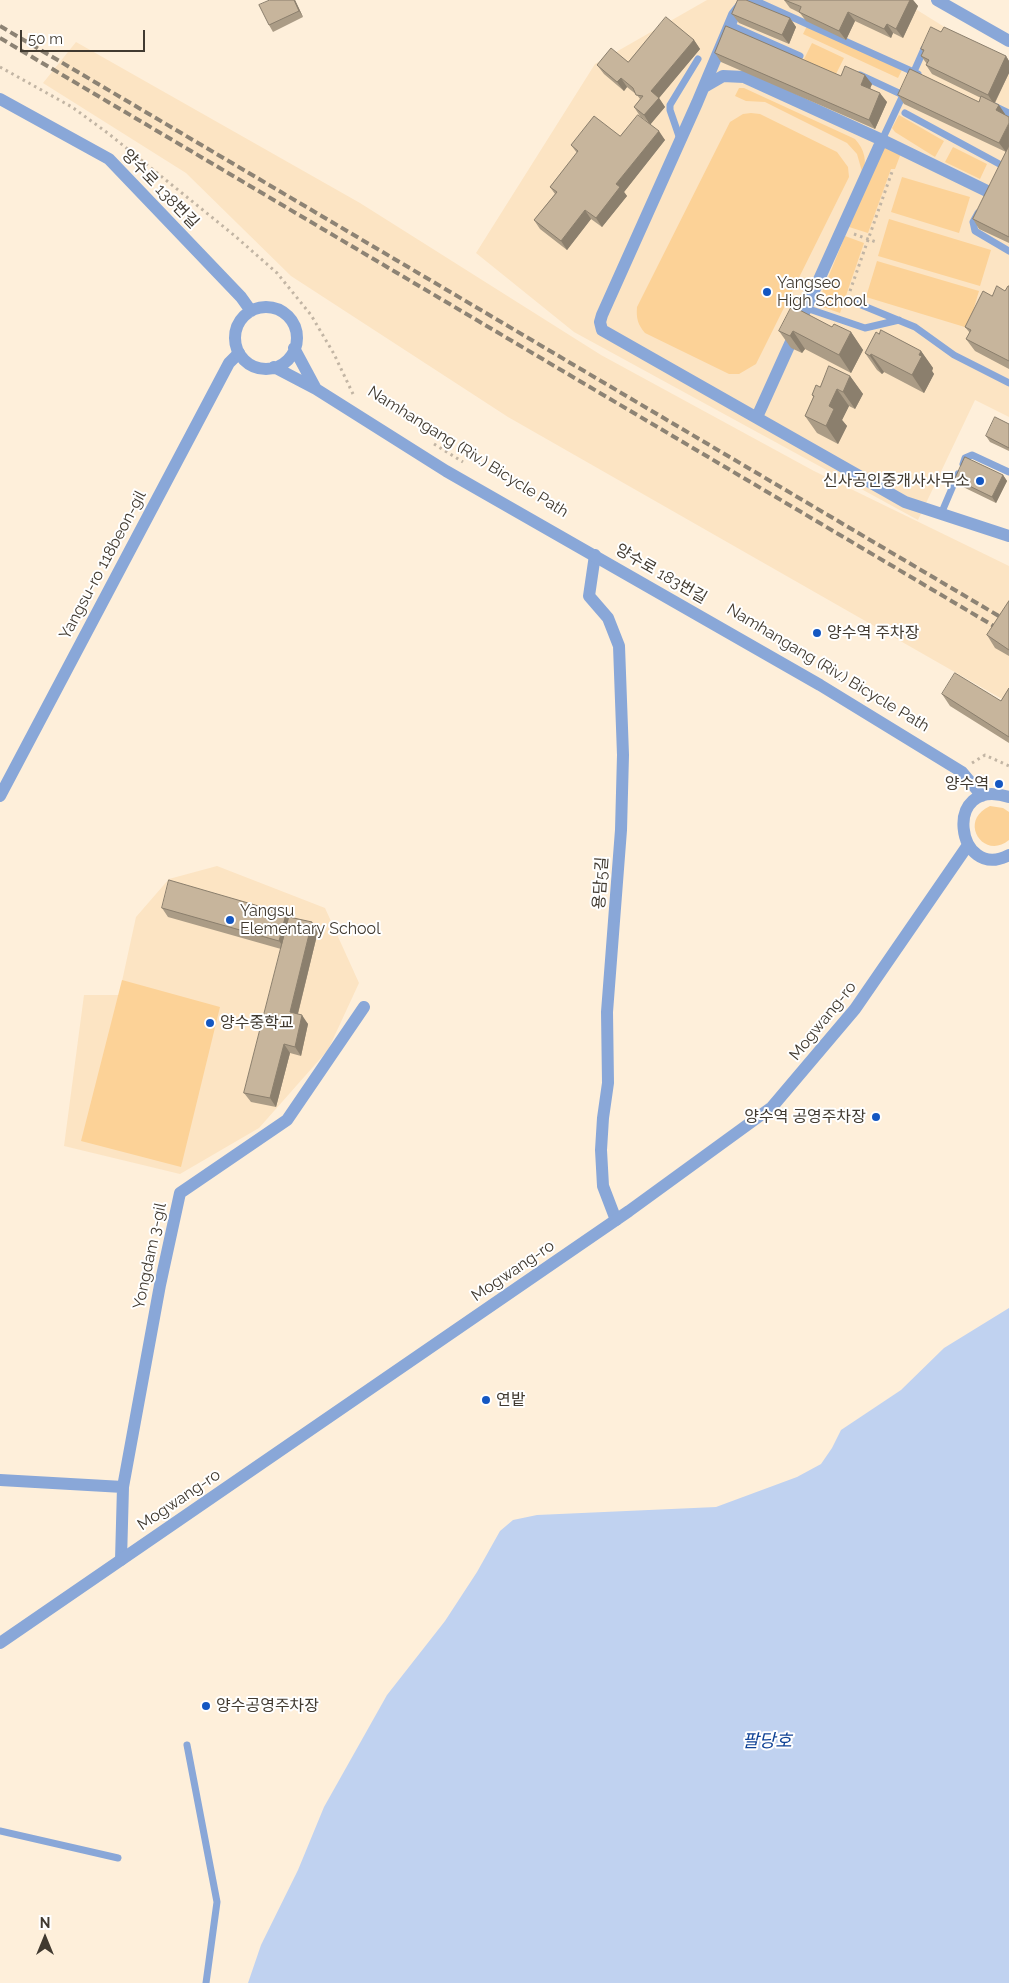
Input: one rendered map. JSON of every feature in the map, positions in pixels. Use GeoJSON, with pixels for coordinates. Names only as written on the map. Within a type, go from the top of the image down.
{"type":"FeatureCollection","features":[{"type":"Feature","properties":{"kind":"street"},"geometry":{"type":"LineString","coordinates":[[746,0],[738,8],[730,25],[602,314],[600,322],[602,330],[607,335],[905,502],[1009,536]]}},
{"type":"Feature","properties":{"kind":"street"},"geometry":{"type":"LineString","coordinates":[[937,0],[1009,40]]}},
{"type":"Feature","properties":{"kind":"street"},"geometry":{"type":"LineString","coordinates":[[704,87],[723,76],[738,75],[882,140],[989,192]]}},
{"type":"Feature","properties":{"kind":"street","name":"양수로 138번길"},"geometry":{"type":"LineString","coordinates":[[0,99],[109,159],[242,297],[250,311]]}},
{"type":"Feature","properties":{"kind":"street"},"geometry":{"type":"LineString","coordinates":[[757,418],[882,140]]}},
{"type":"Feature","properties":{"kind":"street","name":"양수로 183번길"},"geometry":{"type":"LineString","coordinates":[[250,311],[268,307],[286,315],[296,332],[294,348],[316,389]]}},
{"type":"Feature","properties":{"kind":"street"},"geometry":{"type":"LineString","coordinates":[[239,353],[235,338],[236,328],[241,319],[250,311]]}},
{"type":"Feature","properties":{"kind":"street"},"geometry":{"type":"LineString","coordinates":[[274,367],[287,360],[294,348]]}},
{"type":"Feature","properties":{"kind":"street","name":"양수로 183번길"},"geometry":{"type":"LineString","coordinates":[[239,353],[249,364],[259,368],[274,367],[316,389],[446,471],[820,685],[962,772],[982,796]]}},
{"type":"Feature","properties":{"kind":"street","name":"Yangsu-ro 118beon-gil"},"geometry":{"type":"LineString","coordinates":[[0,796],[229,364],[239,353]]}},
{"type":"Feature","properties":{"kind":"street","name":"용담5길"},"geometry":{"type":"LineString","coordinates":[[594,555],[588,596],[608,618],[619,646],[622,736],[621,830],[607,1012],[608,1084],[602,1118],[601,1150],[602,1186],[616,1220]]}},
{"type":"Feature","properties":{"kind":"street"},"geometry":{"type":"LineString","coordinates":[[1009,797],[998,794],[982,796],[969,805],[964,814],[963,835],[968,845],[985,857],[995,859],[1009,855]]}},
{"type":"Feature","properties":{"kind":"street","name":"Mogwang-ro"},"geometry":{"type":"LineString","coordinates":[[0,1643],[616,1220],[772,1107],[855,1010],[968,845]]}},
{"type":"Feature","properties":{"kind":"street","name":"Yongdam 3-gil"},"geometry":{"type":"LineString","coordinates":[[121,1560],[123,1487],[160,1285],[180,1193],[287,1120],[364,1007]]}},
{"type":"Feature","properties":{"kind":"street"},"geometry":{"type":"LineString","coordinates":[[0,1480],[123,1487]]}},
{"type":"Feature","properties":{"kind":"lane"},"geometry":{"type":"LineString","coordinates":[[754,0],[922,76]]}},
{"type":"Feature","properties":{"kind":"lane"},"geometry":{"type":"LineString","coordinates":[[730,25],[800,56]]}},
{"type":"Feature","properties":{"kind":"lane"},"geometry":{"type":"LineString","coordinates":[[882,140],[926,45]]}},
{"type":"Feature","properties":{"kind":"lane"},"geometry":{"type":"LineString","coordinates":[[680,140],[671,115],[670,105],[698,59]]}},
{"type":"Feature","properties":{"kind":"lane"},"geometry":{"type":"LineString","coordinates":[[849,70],[903,95]]}},
{"type":"Feature","properties":{"kind":"lane"},"geometry":{"type":"LineString","coordinates":[[987,103],[1009,113]]}},
{"type":"Feature","properties":{"kind":"lane"},"geometry":{"type":"LineString","coordinates":[[905,113],[1004,163],[998,174]]}},
{"type":"Feature","properties":{"kind":"lane"},"geometry":{"type":"LineString","coordinates":[[981,207],[973,222],[973,229],[1009,251]]}},
{"type":"Feature","properties":{"kind":"lane"},"geometry":{"type":"LineString","coordinates":[[854,302],[922,331],[954,355],[1009,383]]}},
{"type":"Feature","properties":{"kind":"lane"},"geometry":{"type":"LineString","coordinates":[[806,308],[865,328],[899,320]]}},
{"type":"Feature","properties":{"kind":"lane"},"geometry":{"type":"LineString","coordinates":[[941,514],[967,456],[975,456],[1009,472]]}},
{"type":"Feature","properties":{"kind":"lane"},"geometry":{"type":"LineString","coordinates":[[187,1745],[217,1902],[206,1983]]}},
{"type":"Feature","properties":{"kind":"lane"},"geometry":{"type":"LineString","coordinates":[[0,1831],[118,1858]]}},
{"type":"Feature","properties":{"kind":"path","name":"Namhangang (Riv.) Bicycle Path"},"geometry":{"type":"LineString","coordinates":[[0,68],[72,107],[235,236],[277,273],[311,315],[334,354],[351,392],[359,398]]}},
{"type":"Feature","properties":{"kind":"path"},"geometry":{"type":"LineString","coordinates":[[850,293],[893,169]]}},
{"type":"Feature","properties":{"kind":"path"},"geometry":{"type":"LineString","coordinates":[[868,239],[876,242]]}},
{"type":"Feature","properties":{"kind":"path","name":"Namhangang (Riv.) Bicycle Path"},"geometry":{"type":"LineString","coordinates":[[429,441],[466,464]]}},
{"type":"Feature","properties":{"kind":"path"},"geometry":{"type":"LineString","coordinates":[[967,765],[982,759],[985,755],[1009,766]]}},
{"type":"Feature","properties":{"kind":"shaded area","name":"Yangseo High School"},"geometry":{"type":"Polygon","coordinates":[[[707,0],[901,0],[1004,64],[1009,69],[1009,417],[975,400],[918,520],[574,332],[476,253],[595,64],[707,0]]]}},
{"type":"Feature","properties":{"kind":"shaded area"},"geometry":{"type":"Polygon","coordinates":[[[807,26],[902,70],[898,78],[803,34],[807,26]]]}},
{"type":"Feature","properties":{"kind":"shaded area"},"geometry":{"type":"Polygon","coordinates":[[[76,42],[360,203],[601,355],[814,471],[1009,566],[1009,703],[508,417],[291,276],[186,173],[43,83],[76,42]]]}},
{"type":"Feature","properties":{"kind":"shaded area"},"geometry":{"type":"Polygon","coordinates":[[[812,43],[844,58],[835,76],[803,61],[812,43]]]}},
{"type":"Feature","properties":{"kind":"shaded area"},"geometry":{"type":"Polygon","coordinates":[[[739,88],[744,88],[855,139],[861,147],[864,156],[863,175],[857,154],[847,143],[765,102],[746,101],[735,96],[739,88]]]}},
{"type":"Feature","properties":{"kind":"shaded area"},"geometry":{"type":"Polygon","coordinates":[[[743,114],[760,114],[837,152],[848,167],[849,177],[756,364],[739,374],[729,374],[645,333],[638,321],[637,307],[730,122],[743,114]]]}},
{"type":"Feature","properties":{"kind":"shaded area"},"geometry":{"type":"Polygon","coordinates":[[[899,115],[944,141],[935,157],[895,132],[892,128],[899,115]]]}},
{"type":"Feature","properties":{"kind":"shaded area"},"geometry":{"type":"Polygon","coordinates":[[[884,147],[901,153],[895,169],[891,169],[868,233],[849,227],[884,147]]]}},
{"type":"Feature","properties":{"kind":"shaded area"},"geometry":{"type":"Polygon","coordinates":[[[953,147],[987,164],[980,179],[945,162],[953,147]]]}},
{"type":"Feature","properties":{"kind":"shaded area"},"geometry":{"type":"Polygon","coordinates":[[[902,177],[970,197],[959,233],[891,212],[902,177]]]}},
{"type":"Feature","properties":{"kind":"shaded area"},"geometry":{"type":"Polygon","coordinates":[[[889,219],[991,250],[980,286],[878,256],[889,219]]]}},
{"type":"Feature","properties":{"kind":"shaded area"},"geometry":{"type":"Polygon","coordinates":[[[845,236],[864,243],[840,313],[817,305],[845,236]]]}},
{"type":"Feature","properties":{"kind":"shaded area"},"geometry":{"type":"Polygon","coordinates":[[[877,261],[979,291],[968,328],[866,297],[877,261]]]}},
{"type":"Feature","properties":{"kind":"shaded area"},"geometry":{"type":"Polygon","coordinates":[[[990,806],[1003,808],[1009,812],[1009,840],[1000,845],[991,846],[983,842],[975,829],[980,813],[990,806]]]}},
{"type":"Feature","properties":{"kind":"shaded area","name":"양수중학교"},"geometry":{"type":"Polygon","coordinates":[[[217,866],[325,908],[359,983],[328,1050],[259,1128],[180,1174],[64,1146],[84,995],[119,995],[136,917],[169,879],[217,866]]]}},
{"type":"Feature","properties":{"kind":"shaded area"},"geometry":{"type":"Polygon","coordinates":[[[122,980],[220,1007],[181,1167],[81,1141],[122,980]]]}},
{"type":"Feature","properties":{"kind":"water","name":"팔당호"},"geometry":{"type":"Polygon","coordinates":[[[1009,1308],[1009,1983],[248,1983],[261,1945],[298,1870],[324,1807],[387,1695],[445,1621],[477,1572],[500,1531],[513,1520],[537,1515],[716,1507],[797,1477],[821,1464],[841,1430],[901,1390],[944,1348],[1009,1308]]]}},
{"type":"Feature","properties":{"kind":"building"},"geometry":{"type":"Polygon","coordinates":[[[270,0],[294,0],[299,11],[269,25],[259,5],[270,0]]]}},
{"type":"Feature","properties":{"kind":"building"},"geometry":{"type":"Polygon","coordinates":[[[738,0],[746,0],[790,18],[782,35],[732,14],[738,0]]]}},
{"type":"Feature","properties":{"kind":"building"},"geometry":{"type":"Polygon","coordinates":[[[785,0],[910,0],[896,29],[887,24],[884,29],[848,12],[839,31],[799,12],[801,7],[785,0]]]}},
{"type":"Feature","properties":{"kind":"building"},"geometry":{"type":"Polygon","coordinates":[[[666,17],[694,40],[651,91],[659,98],[644,115],[634,107],[643,96],[636,95],[633,88],[621,78],[617,82],[597,65],[611,48],[628,62],[666,17]]]}},
{"type":"Feature","properties":{"kind":"building"},"geometry":{"type":"Polygon","coordinates":[[[726,26],[841,76],[845,66],[865,75],[861,85],[880,93],[869,120],[715,53],[726,26]]]}},
{"type":"Feature","properties":{"kind":"building"},"geometry":{"type":"Polygon","coordinates":[[[931,27],[941,32],[944,27],[1006,56],[988,95],[926,65],[929,60],[921,56],[924,50],[921,49],[931,27]]]}},
{"type":"Feature","properties":{"kind":"building"},"geometry":{"type":"Polygon","coordinates":[[[910,69],[979,102],[981,96],[999,105],[996,110],[1009,117],[1009,123],[999,143],[898,95],[910,69]]]}},
{"type":"Feature","properties":{"kind":"building"},"geometry":{"type":"Polygon","coordinates":[[[638,115],[659,131],[616,184],[620,187],[596,218],[585,210],[561,241],[534,220],[557,192],[550,187],[578,151],[571,145],[594,116],[620,136],[638,115]]]}},
{"type":"Feature","properties":{"kind":"building"},"geometry":{"type":"Polygon","coordinates":[[[1009,146],[1009,237],[973,219],[1009,146]]]}},
{"type":"Feature","properties":{"kind":"building"},"geometry":{"type":"Polygon","coordinates":[[[997,286],[1005,291],[1009,286],[1009,361],[966,339],[971,330],[965,327],[983,291],[992,296],[997,286]]]}},
{"type":"Feature","properties":{"kind":"building"},"geometry":{"type":"Polygon","coordinates":[[[792,306],[832,327],[834,324],[851,332],[839,355],[793,331],[790,336],[779,331],[792,306]]]}},
{"type":"Feature","properties":{"kind":"building"},"geometry":{"type":"Polygon","coordinates":[[[881,330],[921,351],[919,355],[922,356],[912,375],[871,354],[870,356],[865,353],[876,332],[879,334],[881,330]]]}},
{"type":"Feature","properties":{"kind":"building"},"geometry":{"type":"Polygon","coordinates":[[[829,366],[850,376],[843,392],[837,389],[829,406],[834,409],[826,426],[805,416],[814,396],[812,395],[816,385],[820,387],[829,366]]]}},
{"type":"Feature","properties":{"kind":"building"},"geometry":{"type":"Polygon","coordinates":[[[995,417],[1009,424],[1009,448],[986,436],[995,417]]]}},
{"type":"Feature","properties":{"kind":"building"},"geometry":{"type":"Polygon","coordinates":[[[965,457],[1003,475],[992,497],[955,479],[965,457]]]}},
{"type":"Feature","properties":{"kind":"building"},"geometry":{"type":"Polygon","coordinates":[[[1009,601],[1009,650],[987,635],[1009,601]]]}},
{"type":"Feature","properties":{"kind":"building"},"geometry":{"type":"Polygon","coordinates":[[[955,673],[1001,701],[1009,688],[1009,737],[942,694],[955,673]]]}},
{"type":"Feature","properties":{"kind":"building","name":"Yangsu Elementary School"},"geometry":{"type":"Polygon","coordinates":[[[169,880],[286,914],[279,941],[162,908],[169,880]]]}},
{"type":"Feature","properties":{"kind":"building","name":"양수중학교"},"geometry":{"type":"Polygon","coordinates":[[[289,917],[312,922],[290,1012],[302,1015],[295,1047],[284,1044],[270,1098],[244,1093],[289,917]]]}},
{"type":"Feature","properties":{"kind":"railway"},"geometry":{"type":"LineString","coordinates":[[0,26],[1009,622]]}},
{"type":"Feature","properties":{"kind":"railway"},"geometry":{"type":"LineString","coordinates":[[0,38],[1009,635]]}},
{"type":"Feature","properties":{"kind":"place","name":"Yangseo High School"},"geometry":{"type":"Point","coordinates":[767,292]}},
{"type":"Feature","properties":{"kind":"place","name":"신사공인중개사사무소"},"geometry":{"type":"Point","coordinates":[980,481]}},
{"type":"Feature","properties":{"kind":"place","name":"양수역 주차장"},"geometry":{"type":"Point","coordinates":[817,633]}},
{"type":"Feature","properties":{"kind":"place","name":"양수역"},"geometry":{"type":"Point","coordinates":[999,784]}},
{"type":"Feature","properties":{"kind":"place","name":"Yangsu Elementary School"},"geometry":{"type":"Point","coordinates":[230,920]}},
{"type":"Feature","properties":{"kind":"place","name":"양수중학교"},"geometry":{"type":"Point","coordinates":[210,1023]}},
{"type":"Feature","properties":{"kind":"place","name":"양수역 공영주차장"},"geometry":{"type":"Point","coordinates":[876,1117]}},
{"type":"Feature","properties":{"kind":"place","name":"연밭"},"geometry":{"type":"Point","coordinates":[486,1400]}},
{"type":"Feature","properties":{"kind":"place","name":"양수공영주차장"},"geometry":{"type":"Point","coordinates":[206,1706]}}]}
